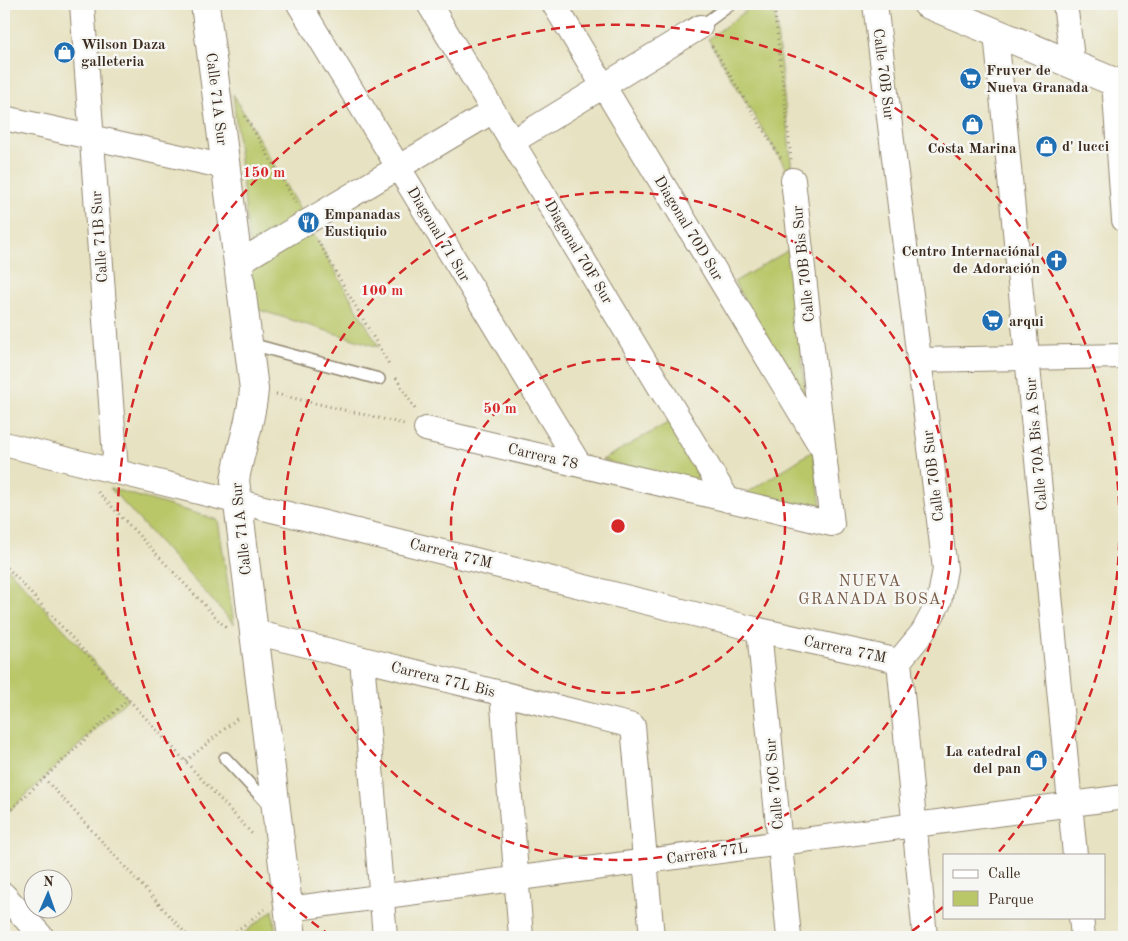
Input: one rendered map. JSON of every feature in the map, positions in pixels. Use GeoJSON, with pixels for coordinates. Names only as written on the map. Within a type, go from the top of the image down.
{"type":"FeatureCollection","features":[{"type":"Feature","properties":{"kind":"street","name":"Calle 71B Sur"},"geometry":{"type":"LineString","coordinates":[[82,4],[116,471]]}},
{"type":"Feature","properties":{"kind":"street","name":"Calle 71A Sur"},"geometry":{"type":"LineString","coordinates":[[205,4],[254,389],[252,410],[240,450],[235,480],[242,632],[262,699],[292,937]]}},
{"type":"Feature","properties":{"kind":"street","name":"Diagonal 71 Sur"},"geometry":{"type":"LineString","coordinates":[[299,4],[579,464]]}},
{"type":"Feature","properties":{"kind":"street","name":"Diagonal 70F Sur"},"geometry":{"type":"LineString","coordinates":[[429,4],[728,500]]}},
{"type":"Feature","properties":{"kind":"street","name":"Diagonal 70D Sur"},"geometry":{"type":"LineString","coordinates":[[554,4],[824,452]]}},
{"type":"Feature","properties":{"kind":"street","name":"Calle 70B Sur"},"geometry":{"type":"LineString","coordinates":[[875,4],[945,569],[940,602],[923,632],[899,661]]}},
{"type":"Feature","properties":{"kind":"street"},"geometry":{"type":"LineString","coordinates":[[927,4],[1119,84],[1124,220]]}},
{"type":"Feature","properties":{"kind":"street"},"geometry":{"type":"LineString","coordinates":[[1065,4],[1073,65]]}},
{"type":"Feature","properties":{"kind":"street"},"geometry":{"type":"LineString","coordinates":[[512,142],[700,27]]}},
{"type":"Feature","properties":{"kind":"street","name":"Calle 70A Bis A Sur"},"geometry":{"type":"LineString","coordinates":[[996,33],[1075,854]]}},
{"type":"Feature","properties":{"kind":"street"},"geometry":{"type":"LineString","coordinates":[[238,263],[493,111]]}},
{"type":"Feature","properties":{"kind":"street"},"geometry":{"type":"LineString","coordinates":[[4,118],[92,139],[226,167]]}},
{"type":"Feature","properties":{"kind":"street","name":"Calle 70B Bis Sur"},"geometry":{"type":"LineString","coordinates":[[794,180],[832,524]]}},
{"type":"Feature","properties":{"kind":"street"},"geometry":{"type":"LineString","coordinates":[[919,360],[1124,356]]}},
{"type":"Feature","properties":{"kind":"street","name":"Carrera 78"},"geometry":{"type":"LineString","coordinates":[[426,429],[832,524]]}},
{"type":"Feature","properties":{"kind":"street","name":"Carrera 77M"},"geometry":{"type":"LineString","coordinates":[[4,444],[759,630],[899,661]]}},
{"type":"Feature","properties":{"kind":"street","name":"Calle 70C Sur"},"geometry":{"type":"LineString","coordinates":[[759,630],[789,937]]}},
{"type":"Feature","properties":{"kind":"street","name":"Carrera 77L Bis"},"geometry":{"type":"LineString","coordinates":[[242,632],[362,659],[633,726],[645,862]]}},
{"type":"Feature","properties":{"kind":"street"},"geometry":{"type":"LineString","coordinates":[[362,659],[385,937]]}},
{"type":"Feature","properties":{"kind":"street"},"geometry":{"type":"LineString","coordinates":[[899,661],[925,937]]}},
{"type":"Feature","properties":{"kind":"street"},"geometry":{"type":"LineString","coordinates":[[502,693],[521,937]]}},
{"type":"Feature","properties":{"kind":"street","name":"Carrera 77L"},"geometry":{"type":"LineString","coordinates":[[286,890],[382,897],[1124,797]]}},
{"type":"Feature","properties":{"kind":"street"},"geometry":{"type":"LineString","coordinates":[[645,862],[652,937]]}},
{"type":"Feature","properties":{"kind":"street"},"geometry":{"type":"LineString","coordinates":[[4,895],[42,937]]}},
{"type":"Feature","properties":{"kind":"street"},"geometry":{"type":"LineString","coordinates":[[1081,918],[1083,937]]}},
{"type":"Feature","properties":{"kind":"lane"},"geometry":{"type":"LineString","coordinates":[[700,27],[731,4]]}},
{"type":"Feature","properties":{"kind":"lane"},"geometry":{"type":"LineString","coordinates":[[249,346],[262,347],[379,379]]}},
{"type":"Feature","properties":{"kind":"lane"},"geometry":{"type":"LineString","coordinates":[[225,758],[276,813]]}},
{"type":"Feature","properties":{"kind":"path"},"geometry":{"type":"LineString","coordinates":[[774,4],[794,180]]}},
{"type":"Feature","properties":{"kind":"path"},"geometry":{"type":"LineString","coordinates":[[700,27],[794,180]]}},
{"type":"Feature","properties":{"kind":"path"},"geometry":{"type":"LineString","coordinates":[[254,389],[426,429]]}},
{"type":"Feature","properties":{"kind":"path"},"geometry":{"type":"LineString","coordinates":[[94,488],[242,632]]}},
{"type":"Feature","properties":{"kind":"path"},"geometry":{"type":"LineString","coordinates":[[4,564],[186,762],[286,890],[228,937]]}},
{"type":"Feature","properties":{"kind":"path"},"geometry":{"type":"LineString","coordinates":[[4,816],[128,699]]}},
{"type":"Feature","properties":{"kind":"path"},"geometry":{"type":"LineString","coordinates":[[186,762],[262,699]]}},
{"type":"Feature","properties":{"kind":"path"},"geometry":{"type":"LineString","coordinates":[[44,778],[189,937]]}},
{"type":"Feature","properties":{"kind":"green space"},"geometry":{"type":"Polygon","coordinates":[[[755,4],[774,4],[793,180],[708,39],[755,4]]]}},
{"type":"Feature","properties":{"kind":"green space"},"geometry":{"type":"Polygon","coordinates":[[[233,94],[379,347],[256,309],[233,94]]]}},
{"type":"Feature","properties":{"kind":"green space"},"geometry":{"type":"Polygon","coordinates":[[[789,250],[808,413],[734,282],[789,250]]]}},
{"type":"Feature","properties":{"kind":"green space"},"geometry":{"type":"Polygon","coordinates":[[[673,420],[714,490],[602,460],[673,420]]]}},
{"type":"Feature","properties":{"kind":"green space"},"geometry":{"type":"Polygon","coordinates":[[[813,451],[822,513],[745,494],[813,451]]]}},
{"type":"Feature","properties":{"kind":"green space"},"geometry":{"type":"Polygon","coordinates":[[[110,488],[218,520],[234,624],[110,488]]]}},
{"type":"Feature","properties":{"kind":"green space"},"geometry":{"type":"Polygon","coordinates":[[[4,564],[128,699],[4,816],[4,564]]]}},
{"type":"Feature","properties":{"kind":"green space"},"geometry":{"type":"Polygon","coordinates":[[[273,910],[276,937],[239,937],[273,910]]]}},
{"type":"Feature","properties":{"kind":"place","name":"Wilson Daza galleteria"},"geometry":{"type":"Point","coordinates":[65,53]}},
{"type":"Feature","properties":{"kind":"place","name":"Fruver de Nueva Granada"},"geometry":{"type":"Point","coordinates":[970,79]}},
{"type":"Feature","properties":{"kind":"place","name":"Costa Marina"},"geometry":{"type":"Point","coordinates":[972,125]}},
{"type":"Feature","properties":{"kind":"place","name":"d' lucci"},"geometry":{"type":"Point","coordinates":[1046,146]}},
{"type":"Feature","properties":{"kind":"place","name":"Empanadas Eustiquio"},"geometry":{"type":"Point","coordinates":[308,223]}},
{"type":"Feature","properties":{"kind":"place","name":"Centro Internaciónal de Adoración"},"geometry":{"type":"Point","coordinates":[1056,260]}},
{"type":"Feature","properties":{"kind":"place","name":"arqui"},"geometry":{"type":"Point","coordinates":[993,321]}},
{"type":"Feature","properties":{"kind":"place","name":"La catedral del pan"},"geometry":{"type":"Point","coordinates":[1037,760]}},
{"type":"Feature","properties":{"kind":"district","name":"NUEVA GRANADA BOSA"},"geometry":{"type":"Point","coordinates":[870,589]}}]}
